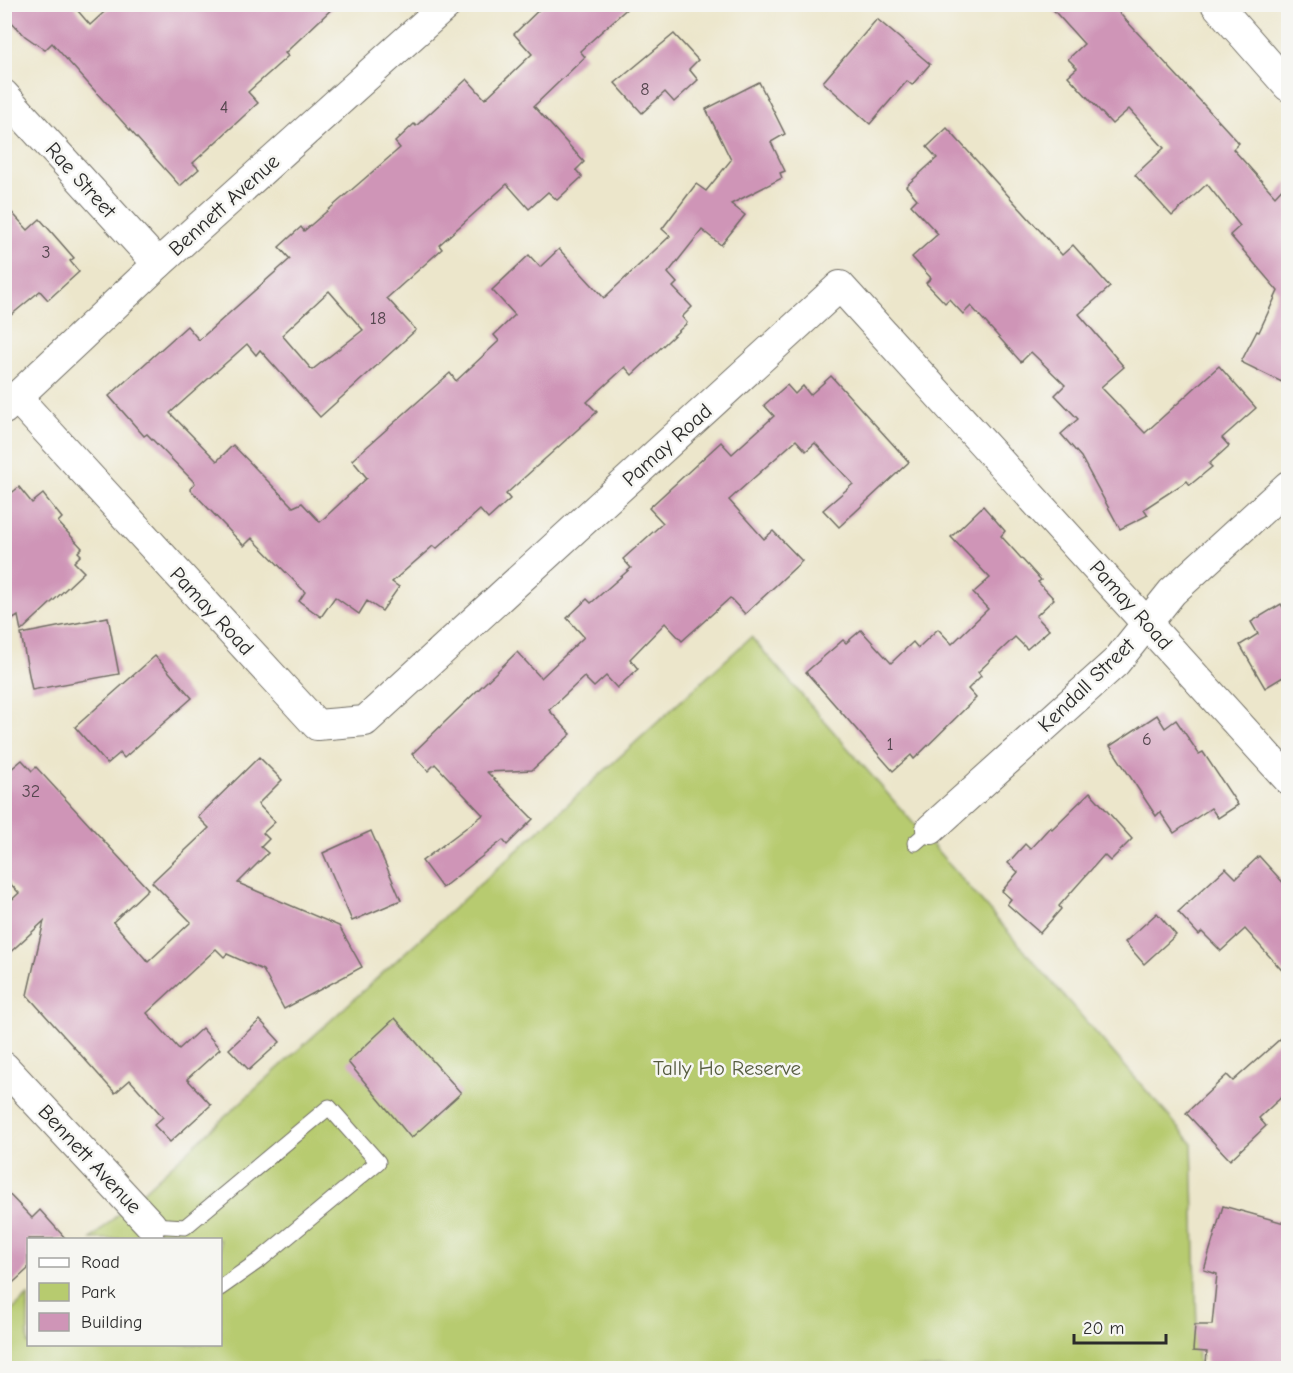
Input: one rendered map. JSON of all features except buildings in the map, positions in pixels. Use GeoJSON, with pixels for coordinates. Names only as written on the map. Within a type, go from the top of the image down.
{"type":"FeatureCollection","features":[{"type":"Feature","properties":{"kind":"street","name":"Bennett Avenue"},"geometry":{"type":"LineString","coordinates":[[11,403],[158,264],[447,4]]}},
{"type":"Feature","properties":{"kind":"street"},"geometry":{"type":"LineString","coordinates":[[1216,4],[1288,86]]}},
{"type":"Feature","properties":{"kind":"street","name":"Rae Street"},"geometry":{"type":"LineString","coordinates":[[4,95],[158,264]]}},
{"type":"Feature","properties":{"kind":"street","name":"Pamay Road"},"geometry":{"type":"LineString","coordinates":[[11,403],[317,725],[364,721],[840,286],[1288,779]]}},
{"type":"Feature","properties":{"kind":"street","name":"Kendall Street"},"geometry":{"type":"LineString","coordinates":[[923,836],[1116,662],[1172,592],[1288,486]]}},
{"type":"Feature","properties":{"kind":"street","name":"Bennett Avenue"},"geometry":{"type":"LineString","coordinates":[[4,1066],[154,1232]]}},
{"type":"Feature","properties":{"kind":"lane"},"geometry":{"type":"LineString","coordinates":[[154,1232],[185,1227],[329,1107],[378,1162],[261,1259],[222,1287]]}},
{"type":"Feature","properties":{"kind":"green space","name":"Tally Ho Reserve"},"geometry":{"type":"Polygon","coordinates":[[[751,637],[1192,1143],[1198,1368],[5,1368],[4,1318],[27,1297],[27,1346],[222,1346],[222,1238],[92,1238],[751,637]]]}}]}
